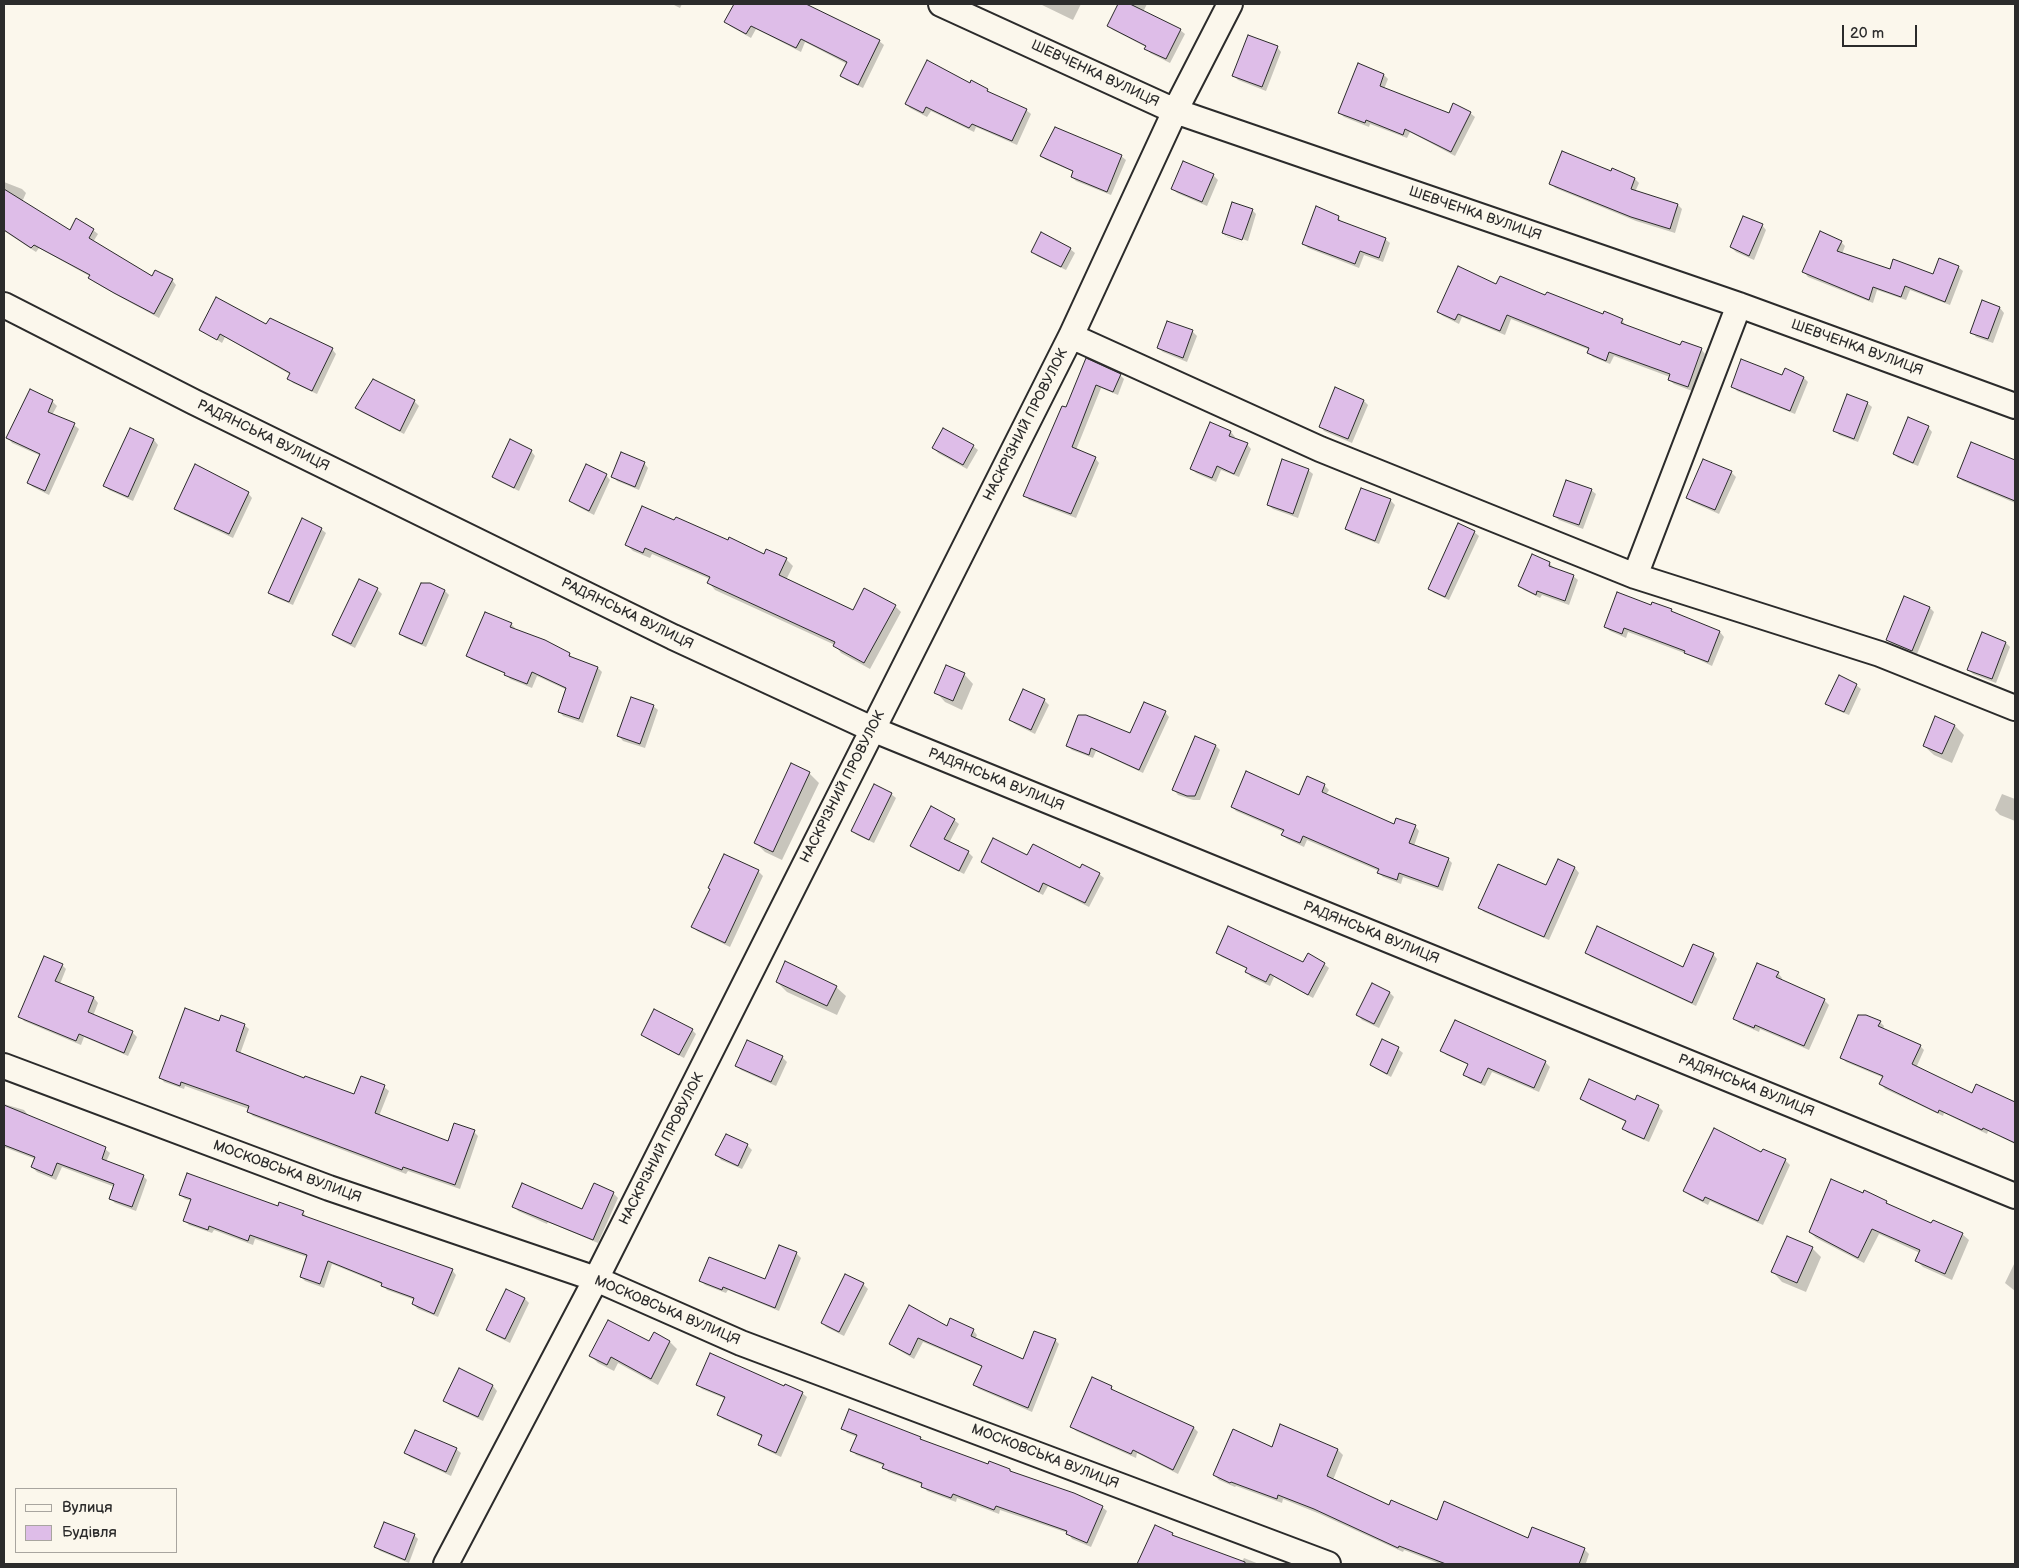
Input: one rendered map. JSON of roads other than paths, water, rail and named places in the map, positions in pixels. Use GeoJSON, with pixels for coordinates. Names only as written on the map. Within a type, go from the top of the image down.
{"type":"FeatureCollection","features":[{"type":"Feature","properties":{"kind":"street","name":"ШЕВЧЕНКА ВУЛИЦЯ"},"geometry":{"type":"LineString","coordinates":[[941,4],[1175,111],[1739,305],[2015,406]]}},
{"type":"Feature","properties":{"kind":"street","name":"НАСКРІЗНИЙ ПРОВУЛОК"},"geometry":{"type":"LineString","coordinates":[[446,1564],[596,1280],[1071,336],[1175,111],[1230,4]]}},
{"type":"Feature","properties":{"kind":"street","name":"РАДЯНСЬКА ВУЛИЦЯ"},"geometry":{"type":"LineString","coordinates":[[4,305],[194,402],[664,632],[872,729],[2015,1196]]}},
{"type":"Feature","properties":{"kind":"street"},"geometry":{"type":"LineString","coordinates":[[1635,576],[1739,305]]}},
{"type":"Feature","properties":{"kind":"street"},"geometry":{"type":"LineString","coordinates":[[1071,336],[1320,449],[1635,576],[1880,654],[2015,708]]}},
{"type":"Feature","properties":{"kind":"street","name":"МОСКОВСЬКА ВУЛИЦЯ"},"geometry":{"type":"LineString","coordinates":[[4,1066],[329,1188],[596,1280],[741,1343],[1328,1564]]}}]}
